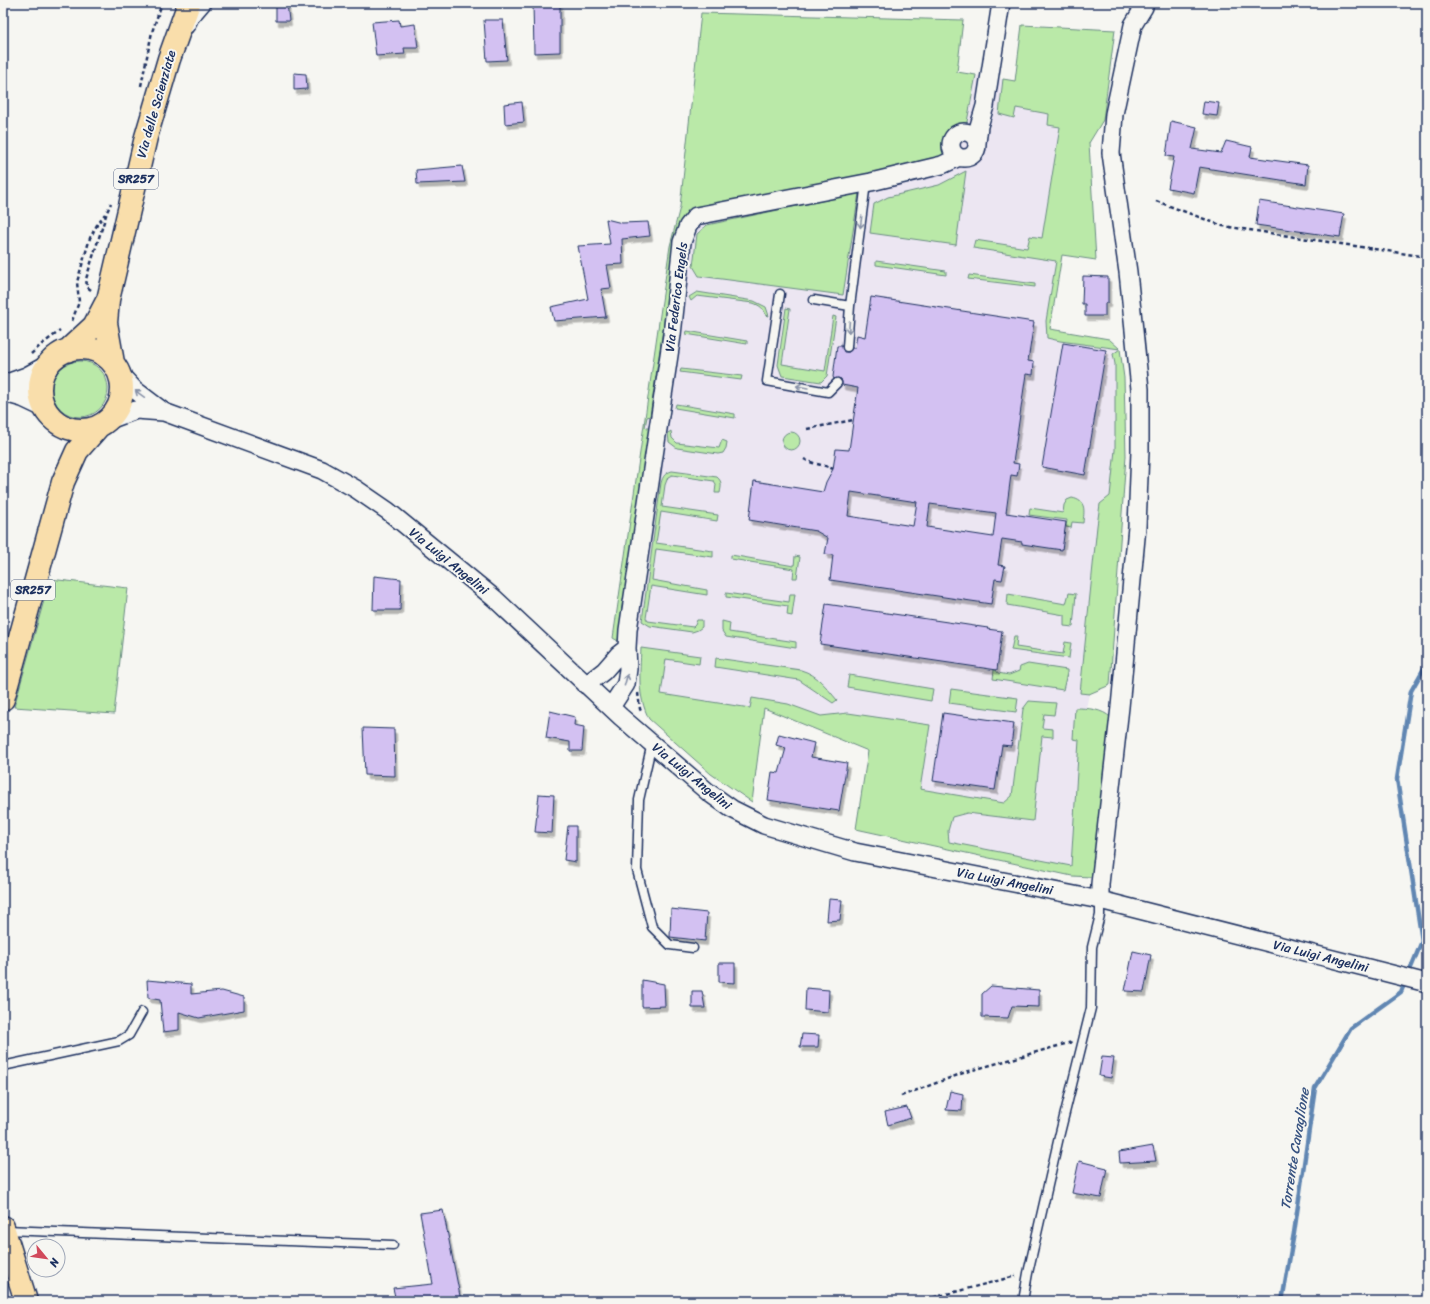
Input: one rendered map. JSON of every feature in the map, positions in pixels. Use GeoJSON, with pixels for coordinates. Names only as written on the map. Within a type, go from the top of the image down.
{"type":"FeatureCollection","features":[{"type":"Feature","properties":{"kind":"main road","name":"Via delle Scienziate"},"geometry":{"type":"LineString","coordinates":[[67,351],[94,326],[99,295],[141,158],[169,59],[189,3]]}},
{"type":"Feature","properties":{"kind":"main road","name":"Via delle Scienziate"},"geometry":{"type":"LineString","coordinates":[[99,295],[117,369]]}},
{"type":"Feature","properties":{"kind":"main road"},"geometry":{"type":"LineString","coordinates":[[67,351],[79,348],[92,350],[104,355],[117,369]]}},
{"type":"Feature","properties":{"kind":"main road","name":"SR257"},"geometry":{"type":"LineString","coordinates":[[63,482],[64,450],[47,412],[40,386],[37,363],[55,358],[67,351]]}},
{"type":"Feature","properties":{"kind":"main road"},"geometry":{"type":"LineString","coordinates":[[3,387],[28,378],[37,363]]}},
{"type":"Feature","properties":{"kind":"main road","name":"SR257"},"geometry":{"type":"LineString","coordinates":[[3,699],[63,482],[77,451],[117,410],[121,398],[122,386],[117,369]]}},
{"type":"Feature","properties":{"kind":"main road"},"geometry":{"type":"LineString","coordinates":[[3,390],[24,396],[47,412],[62,426],[74,430],[87,430],[104,423]]}},
{"type":"Feature","properties":{"kind":"main road"},"geometry":{"type":"LineString","coordinates":[[3,1229],[26,1301]]}},
{"type":"Feature","properties":{"kind":"street"},"geometry":{"type":"LineString","coordinates":[[169,59],[190,18],[202,3]]}},
{"type":"Feature","properties":{"kind":"street"},"geometry":{"type":"LineString","coordinates":[[973,138],[979,126],[985,106],[1001,3]]}},
{"type":"Feature","properties":{"kind":"street"},"geometry":{"type":"LineString","coordinates":[[1100,900],[1100,884],[1120,707],[1137,527],[1140,450],[1140,388],[1128,272],[1111,153],[1114,114],[1133,24],[1144,7],[1138,3]]}},
{"type":"Feature","properties":{"kind":"street"},"geometry":{"type":"LineString","coordinates":[[962,132],[973,138],[977,148],[975,153],[970,157],[964,158],[955,152],[952,141],[956,135],[962,132]]}},
{"type":"Feature","properties":{"kind":"street","name":"Via Federico Engels"},"geometry":{"type":"LineString","coordinates":[[610,707],[626,684],[628,669],[628,630],[672,335],[682,242],[688,226],[696,216],[866,183],[942,165],[955,152]]}},
{"type":"Feature","properties":{"kind":"street","name":"Via Luigi Angelini"},"geometry":{"type":"LineString","coordinates":[[117,369],[134,390],[164,412]]}},
{"type":"Feature","properties":{"kind":"street","name":"Via Luigi Angelini"},"geometry":{"type":"LineString","coordinates":[[104,423],[136,410],[164,412],[322,470],[356,489],[388,511],[494,598],[610,707],[708,792],[732,809],[764,825],[855,852],[1100,900],[1424,982]]}},
{"type":"Feature","properties":{"kind":"street"},"geometry":{"type":"LineString","coordinates":[[586,684],[604,672],[618,655],[627,648]]}},
{"type":"Feature","properties":{"kind":"lane"},"geometry":{"type":"LineString","coordinates":[[847,347],[850,306],[866,183]]}},
{"type":"Feature","properties":{"kind":"lane"},"geometry":{"type":"LineString","coordinates":[[780,294],[767,381],[828,392],[836,384]]}},
{"type":"Feature","properties":{"kind":"lane"},"geometry":{"type":"LineString","coordinates":[[814,300],[850,306]]}},
{"type":"Feature","properties":{"kind":"lane"},"geometry":{"type":"LineString","coordinates":[[652,743],[639,800],[637,870],[652,927],[670,945],[694,948]]}},
{"type":"Feature","properties":{"kind":"lane"},"geometry":{"type":"LineString","coordinates":[[1024,1301],[1028,1273],[1083,1038],[1092,1008],[1092,947],[1100,915],[1100,900]]}},
{"type":"Feature","properties":{"kind":"lane"},"geometry":{"type":"LineString","coordinates":[[3,1066],[119,1041],[128,1036],[142,1012]]}},
{"type":"Feature","properties":{"kind":"lane"},"geometry":{"type":"LineString","coordinates":[[3,1229],[393,1245]]}},
{"type":"Feature","properties":{"kind":"path"},"geometry":{"type":"LineString","coordinates":[[1156,201],[1223,226],[1427,257]]}},
{"type":"Feature","properties":{"kind":"path"},"geometry":{"type":"LineString","coordinates":[[69,326],[79,302],[77,282],[90,238],[98,223],[107,212],[86,279],[87,286],[99,295]]}},
{"type":"Feature","properties":{"kind":"path"},"geometry":{"type":"LineString","coordinates":[[37,363],[42,344],[64,329]]}},
{"type":"Feature","properties":{"kind":"path"},"geometry":{"type":"LineString","coordinates":[[807,429],[853,420]]}},
{"type":"Feature","properties":{"kind":"path"},"geometry":{"type":"LineString","coordinates":[[804,459],[812,464],[828,466],[833,469]]}},
{"type":"Feature","properties":{"kind":"path"},"geometry":{"type":"LineString","coordinates":[[638,689],[640,709],[643,715]]}},
{"type":"Feature","properties":{"kind":"path"},"geometry":{"type":"LineString","coordinates":[[901,1096],[966,1072],[1083,1038]]}},
{"type":"Feature","properties":{"kind":"path"},"geometry":{"type":"LineString","coordinates":[[920,1301],[1028,1273]]}},
{"type":"Feature","properties":{"kind":"shaded area"},"geometry":{"type":"Polygon","coordinates":[[[701,13],[963,20],[957,73],[1015,81],[1022,25],[1115,30],[1103,120],[1089,143],[1096,260],[1062,255],[1050,329],[1109,339],[1120,349],[1124,378],[1126,456],[1110,685],[1089,694],[1086,708],[1106,713],[1091,877],[1072,876],[856,829],[868,751],[764,708],[752,802],[711,774],[649,719],[643,707],[639,685],[641,645],[618,641],[613,638],[670,246],[680,207],[701,13]]]}},
{"type":"Feature","properties":{"kind":"green space"},"geometry":{"type":"Polygon","coordinates":[[[701,13],[963,20],[957,72],[976,75],[966,127],[954,147],[932,162],[694,209],[677,235],[650,416],[647,417],[645,427],[650,429],[618,641],[613,638],[670,246],[680,207],[701,13]]]}},
{"type":"Feature","properties":{"kind":"green space"},"geometry":{"type":"Polygon","coordinates":[[[1022,25],[1115,30],[1103,120],[1089,143],[1096,260],[1062,255],[1050,329],[1109,339],[1120,349],[1047,338],[1046,321],[1056,261],[973,248],[975,240],[1027,248],[1030,236],[1042,238],[1060,127],[1048,125],[1049,114],[1016,108],[1014,118],[999,114],[1003,79],[1015,81],[1022,25]]]}},
{"type":"Feature","properties":{"kind":"green space"},"geometry":{"type":"Polygon","coordinates":[[[966,171],[956,245],[870,233],[874,204],[888,197],[939,185],[966,171]]]}},
{"type":"Feature","properties":{"kind":"green space"},"geometry":{"type":"Polygon","coordinates":[[[859,193],[843,295],[699,276],[693,266],[697,234],[707,225],[859,193]]]}},
{"type":"Feature","properties":{"kind":"green space"},"geometry":{"type":"Polygon","coordinates":[[[876,261],[946,271],[946,275],[876,265],[876,261]]]}},
{"type":"Feature","properties":{"kind":"green space"},"geometry":{"type":"Polygon","coordinates":[[[969,275],[1035,284],[1035,287],[968,279],[969,275]]]}},
{"type":"Feature","properties":{"kind":"green space"},"geometry":{"type":"Polygon","coordinates":[[[697,292],[754,301],[766,307],[769,316],[766,315],[758,305],[753,303],[697,296],[691,301],[689,297],[697,292]]]}},
{"type":"Feature","properties":{"kind":"green space"},"geometry":{"type":"Polygon","coordinates":[[[786,308],[790,309],[782,364],[825,371],[833,316],[836,317],[827,376],[821,382],[782,376],[778,365],[786,308]]]}},
{"type":"Feature","properties":{"kind":"green space"},"geometry":{"type":"Polygon","coordinates":[[[687,331],[747,341],[747,344],[686,334],[687,331]]]}},
{"type":"Feature","properties":{"kind":"green space"},"geometry":{"type":"Polygon","coordinates":[[[1120,349],[1124,378],[1126,456],[1110,685],[1089,694],[1080,693],[1100,504],[1110,496],[1115,450],[1115,364],[1113,354],[1120,349]]]}},
{"type":"Feature","properties":{"kind":"green space"},"geometry":{"type":"Polygon","coordinates":[[[75,361],[85,361],[100,369],[106,378],[108,389],[106,400],[100,409],[85,417],[75,417],[64,412],[57,405],[52,394],[52,384],[57,373],[64,366],[75,361]]]}},
{"type":"Feature","properties":{"kind":"green space"},"geometry":{"type":"Polygon","coordinates":[[[681,369],[742,376],[741,380],[680,372],[681,369]]]}},
{"type":"Feature","properties":{"kind":"green space"},"geometry":{"type":"Polygon","coordinates":[[[676,404],[735,414],[735,418],[675,408],[676,404]]]}},
{"type":"Feature","properties":{"kind":"green space"},"geometry":{"type":"Polygon","coordinates":[[[671,431],[672,438],[677,443],[719,448],[722,440],[727,442],[726,448],[723,453],[718,454],[677,448],[669,442],[668,433],[671,431]]]}},
{"type":"Feature","properties":{"kind":"green space"},"geometry":{"type":"Polygon","coordinates":[[[791,432],[797,435],[800,441],[797,447],[791,450],[785,447],[782,441],[785,435],[791,432]]]}},
{"type":"Feature","properties":{"kind":"green space"},"geometry":{"type":"Polygon","coordinates":[[[672,471],[717,477],[721,485],[720,493],[715,493],[716,484],[714,481],[672,475],[668,477],[665,485],[662,507],[718,515],[717,521],[661,512],[656,543],[713,551],[713,557],[656,549],[652,580],[707,590],[707,595],[651,586],[646,618],[648,621],[693,627],[697,620],[702,620],[702,627],[692,632],[650,626],[642,621],[661,483],[665,475],[672,471]]]}},
{"type":"Feature","properties":{"kind":"green space"},"geometry":{"type":"Polygon","coordinates":[[[1072,498],[1080,501],[1084,507],[1084,514],[1083,523],[1072,522],[1071,528],[1066,527],[1067,520],[1029,515],[1030,508],[1063,513],[1064,505],[1067,500],[1072,498]]]}},
{"type":"Feature","properties":{"kind":"green space"},"geometry":{"type":"Polygon","coordinates":[[[731,555],[794,566],[795,556],[800,557],[797,578],[793,578],[794,569],[731,559],[731,555]]]}},
{"type":"Feature","properties":{"kind":"green space"},"geometry":{"type":"Polygon","coordinates":[[[50,579],[128,588],[114,714],[14,707],[50,579]]]}},
{"type":"Feature","properties":{"kind":"green space"},"geometry":{"type":"Polygon","coordinates":[[[726,593],[789,602],[790,594],[795,594],[792,616],[787,615],[788,606],[726,597],[726,593]]]}},
{"type":"Feature","properties":{"kind":"green space"},"geometry":{"type":"Polygon","coordinates":[[[1069,593],[1076,594],[1073,627],[1064,626],[1064,615],[1007,605],[1008,594],[1066,604],[1069,593]]]}},
{"type":"Feature","properties":{"kind":"green space"},"geometry":{"type":"Polygon","coordinates":[[[722,621],[730,623],[729,632],[796,642],[796,648],[726,637],[722,631],[722,621]]]}},
{"type":"Feature","properties":{"kind":"green space"},"geometry":{"type":"Polygon","coordinates":[[[1014,636],[1017,636],[1016,647],[1063,654],[1065,642],[1071,643],[1069,658],[1011,650],[1014,636]]]}},
{"type":"Feature","properties":{"kind":"green space"},"geometry":{"type":"Polygon","coordinates":[[[641,648],[700,656],[699,664],[666,659],[661,694],[750,708],[752,698],[788,704],[821,716],[848,713],[930,725],[920,789],[1004,803],[1012,796],[1023,709],[1029,701],[1056,703],[1054,715],[1044,714],[1042,728],[1053,729],[1053,737],[1042,736],[1033,821],[967,813],[952,817],[948,831],[949,842],[1071,866],[1079,740],[1073,739],[1075,708],[1090,709],[1104,713],[1111,718],[1098,872],[1091,877],[1072,876],[856,829],[868,751],[764,708],[752,802],[711,774],[649,719],[641,693],[641,648]]]}},
{"type":"Feature","properties":{"kind":"green space"},"geometry":{"type":"Polygon","coordinates":[[[716,658],[807,672],[817,678],[837,700],[833,703],[799,680],[715,667],[716,658]]]}},
{"type":"Feature","properties":{"kind":"green space"},"geometry":{"type":"Polygon","coordinates":[[[1028,664],[1067,670],[1063,690],[993,679],[994,670],[998,673],[1009,675],[1019,671],[1020,667],[1028,664]]]}},
{"type":"Feature","properties":{"kind":"green space"},"geometry":{"type":"Polygon","coordinates":[[[849,675],[933,689],[931,701],[847,687],[849,675]]]}},
{"type":"Feature","properties":{"kind":"green space"},"geometry":{"type":"Polygon","coordinates":[[[951,689],[1018,698],[1016,712],[949,703],[951,689]]]}},
{"type":"Feature","properties":{"kind":"building"},"geometry":{"type":"Polygon","coordinates":[[[276,3],[287,3],[289,21],[276,21],[276,3]]]}},
{"type":"Feature","properties":{"kind":"building"},"geometry":{"type":"Polygon","coordinates":[[[533,3],[560,3],[560,52],[534,53],[533,3]]]}},
{"type":"Feature","properties":{"kind":"building"},"geometry":{"type":"Polygon","coordinates":[[[399,20],[400,26],[415,24],[418,48],[404,48],[405,54],[376,56],[372,22],[399,20]]]}},
{"type":"Feature","properties":{"kind":"building"},"geometry":{"type":"Polygon","coordinates":[[[484,20],[503,20],[507,60],[487,61],[484,20]]]}},
{"type":"Feature","properties":{"kind":"building"},"geometry":{"type":"Polygon","coordinates":[[[294,73],[306,74],[307,89],[294,90],[294,73]]]}},
{"type":"Feature","properties":{"kind":"building"},"geometry":{"type":"Polygon","coordinates":[[[1204,101],[1219,103],[1217,116],[1202,114],[1204,101]]]}},
{"type":"Feature","properties":{"kind":"building"},"geometry":{"type":"Polygon","coordinates":[[[522,102],[524,122],[505,124],[504,104],[522,102]]]}},
{"type":"Feature","properties":{"kind":"building"},"geometry":{"type":"Polygon","coordinates":[[[1171,121],[1197,127],[1192,149],[1221,153],[1226,141],[1252,147],[1250,157],[1308,165],[1306,184],[1199,167],[1194,193],[1168,188],[1174,157],[1166,156],[1171,121]]]}},
{"type":"Feature","properties":{"kind":"building"},"geometry":{"type":"Polygon","coordinates":[[[462,166],[465,182],[417,184],[416,170],[462,166]]]}},
{"type":"Feature","properties":{"kind":"building"},"geometry":{"type":"Polygon","coordinates":[[[1259,201],[1344,214],[1340,237],[1256,225],[1259,201]]]}},
{"type":"Feature","properties":{"kind":"building"},"geometry":{"type":"Polygon","coordinates":[[[606,219],[622,223],[648,222],[650,236],[622,239],[623,264],[607,265],[611,288],[601,289],[606,317],[554,321],[551,307],[588,299],[578,246],[610,244],[606,219]]]}},
{"type":"Feature","properties":{"kind":"building"},"geometry":{"type":"Polygon","coordinates":[[[1083,276],[1108,277],[1108,303],[1105,303],[1105,316],[1085,316],[1085,304],[1082,304],[1083,276]]]}},
{"type":"Feature","properties":{"kind":"building"},"geometry":{"type":"Polygon","coordinates":[[[871,297],[1034,322],[1028,361],[1034,362],[1033,375],[1026,374],[1013,463],[1019,464],[1017,476],[1011,475],[1006,513],[1066,522],[1062,550],[1022,544],[1022,542],[1002,539],[998,565],[1005,566],[1002,580],[995,579],[991,604],[830,580],[833,555],[825,554],[828,538],[816,531],[749,520],[754,481],[823,492],[826,482],[833,469],[836,449],[849,450],[858,388],[842,385],[841,379],[834,379],[833,377],[837,346],[842,346],[844,352],[849,352],[852,348],[855,348],[857,335],[865,337],[871,297]],[[851,492],[848,516],[913,526],[917,502],[851,492]],[[930,504],[927,527],[993,537],[996,513],[930,504]]]}},
{"type":"Feature","properties":{"kind":"building"},"geometry":{"type":"Polygon","coordinates":[[[1063,343],[1106,350],[1085,475],[1042,467],[1063,343]]]}},
{"type":"Feature","properties":{"kind":"building"},"geometry":{"type":"Polygon","coordinates":[[[374,576],[401,579],[400,610],[373,610],[374,576]]]}},
{"type":"Feature","properties":{"kind":"building"},"geometry":{"type":"Polygon","coordinates":[[[826,604],[1002,631],[997,670],[820,644],[826,604]]]}},
{"type":"Feature","properties":{"kind":"building"},"geometry":{"type":"Polygon","coordinates":[[[550,711],[575,717],[574,725],[584,727],[582,751],[570,751],[570,742],[546,738],[550,711]]]}},
{"type":"Feature","properties":{"kind":"building"},"geometry":{"type":"Polygon","coordinates":[[[943,713],[1014,723],[1011,746],[1002,745],[995,790],[933,781],[943,713]]]}},
{"type":"Feature","properties":{"kind":"building"},"geometry":{"type":"Polygon","coordinates":[[[363,728],[394,729],[395,776],[365,775],[363,728]]]}},
{"type":"Feature","properties":{"kind":"building"},"geometry":{"type":"Polygon","coordinates":[[[779,734],[814,743],[811,757],[847,763],[839,811],[768,800],[772,772],[779,773],[786,748],[776,745],[779,734]]]}},
{"type":"Feature","properties":{"kind":"building"},"geometry":{"type":"Polygon","coordinates":[[[539,794],[554,795],[552,833],[535,832],[539,794]]]}},
{"type":"Feature","properties":{"kind":"building"},"geometry":{"type":"Polygon","coordinates":[[[568,826],[576,826],[576,862],[564,860],[568,826]]]}},
{"type":"Feature","properties":{"kind":"building"},"geometry":{"type":"Polygon","coordinates":[[[829,899],[842,900],[840,920],[827,921],[829,899]]]}},
{"type":"Feature","properties":{"kind":"building"},"geometry":{"type":"Polygon","coordinates":[[[671,909],[707,913],[705,941],[670,937],[671,909]]]}},
{"type":"Feature","properties":{"kind":"building"},"geometry":{"type":"Polygon","coordinates":[[[1133,951],[1151,955],[1144,992],[1125,991],[1133,951]]]}},
{"type":"Feature","properties":{"kind":"building"},"geometry":{"type":"Polygon","coordinates":[[[719,963],[735,963],[735,983],[719,982],[719,963]]]}},
{"type":"Feature","properties":{"kind":"building"},"geometry":{"type":"Polygon","coordinates":[[[147,980],[191,984],[191,994],[222,991],[244,997],[244,1010],[199,1018],[179,1012],[179,1030],[163,1032],[160,1000],[148,998],[147,980]]]}},
{"type":"Feature","properties":{"kind":"building"},"geometry":{"type":"Polygon","coordinates":[[[642,980],[664,984],[665,1006],[642,1007],[642,980]]]}},
{"type":"Feature","properties":{"kind":"building"},"geometry":{"type":"Polygon","coordinates":[[[991,986],[1039,990],[1039,1007],[1012,1006],[1008,1018],[982,1017],[982,994],[991,986]]]}},
{"type":"Feature","properties":{"kind":"building"},"geometry":{"type":"Polygon","coordinates":[[[806,988],[829,990],[828,1012],[805,1010],[806,988]]]}},
{"type":"Feature","properties":{"kind":"building"},"geometry":{"type":"Polygon","coordinates":[[[692,991],[702,991],[705,1008],[692,1008],[692,991]]]}},
{"type":"Feature","properties":{"kind":"building"},"geometry":{"type":"Polygon","coordinates":[[[802,1034],[819,1035],[818,1047],[800,1047],[802,1034]]]}},
{"type":"Feature","properties":{"kind":"building"},"geometry":{"type":"Polygon","coordinates":[[[1102,1057],[1114,1058],[1111,1078],[1099,1076],[1102,1057]]]}},
{"type":"Feature","properties":{"kind":"building"},"geometry":{"type":"Polygon","coordinates":[[[950,1091],[963,1094],[962,1111],[946,1110],[950,1091]]]}},
{"type":"Feature","properties":{"kind":"building"},"geometry":{"type":"Polygon","coordinates":[[[907,1107],[911,1118],[888,1125],[885,1112],[907,1107]]]}},
{"type":"Feature","properties":{"kind":"building"},"geometry":{"type":"Polygon","coordinates":[[[1153,1146],[1156,1161],[1120,1163],[1119,1152],[1153,1146]]]}},
{"type":"Feature","properties":{"kind":"building"},"geometry":{"type":"Polygon","coordinates":[[[1079,1161],[1107,1168],[1101,1198],[1072,1193],[1079,1161]]]}},
{"type":"Feature","properties":{"kind":"building"},"geometry":{"type":"Polygon","coordinates":[[[443,1210],[461,1301],[396,1301],[393,1288],[433,1284],[420,1213],[443,1210]]]}},
{"type":"Feature","properties":{"kind":"waterway","name":"Torrente Cavaglione"},"geometry":{"type":"LineString","coordinates":[[1408,975],[1422,941],[1397,779],[1411,691],[1427,663]]}},
{"type":"Feature","properties":{"kind":"waterway","name":"Torrente Cavaglione"},"geometry":{"type":"LineString","coordinates":[[1282,1301],[1294,1233],[1315,1088],[1351,1028],[1401,992],[1405,982]]}}]}
